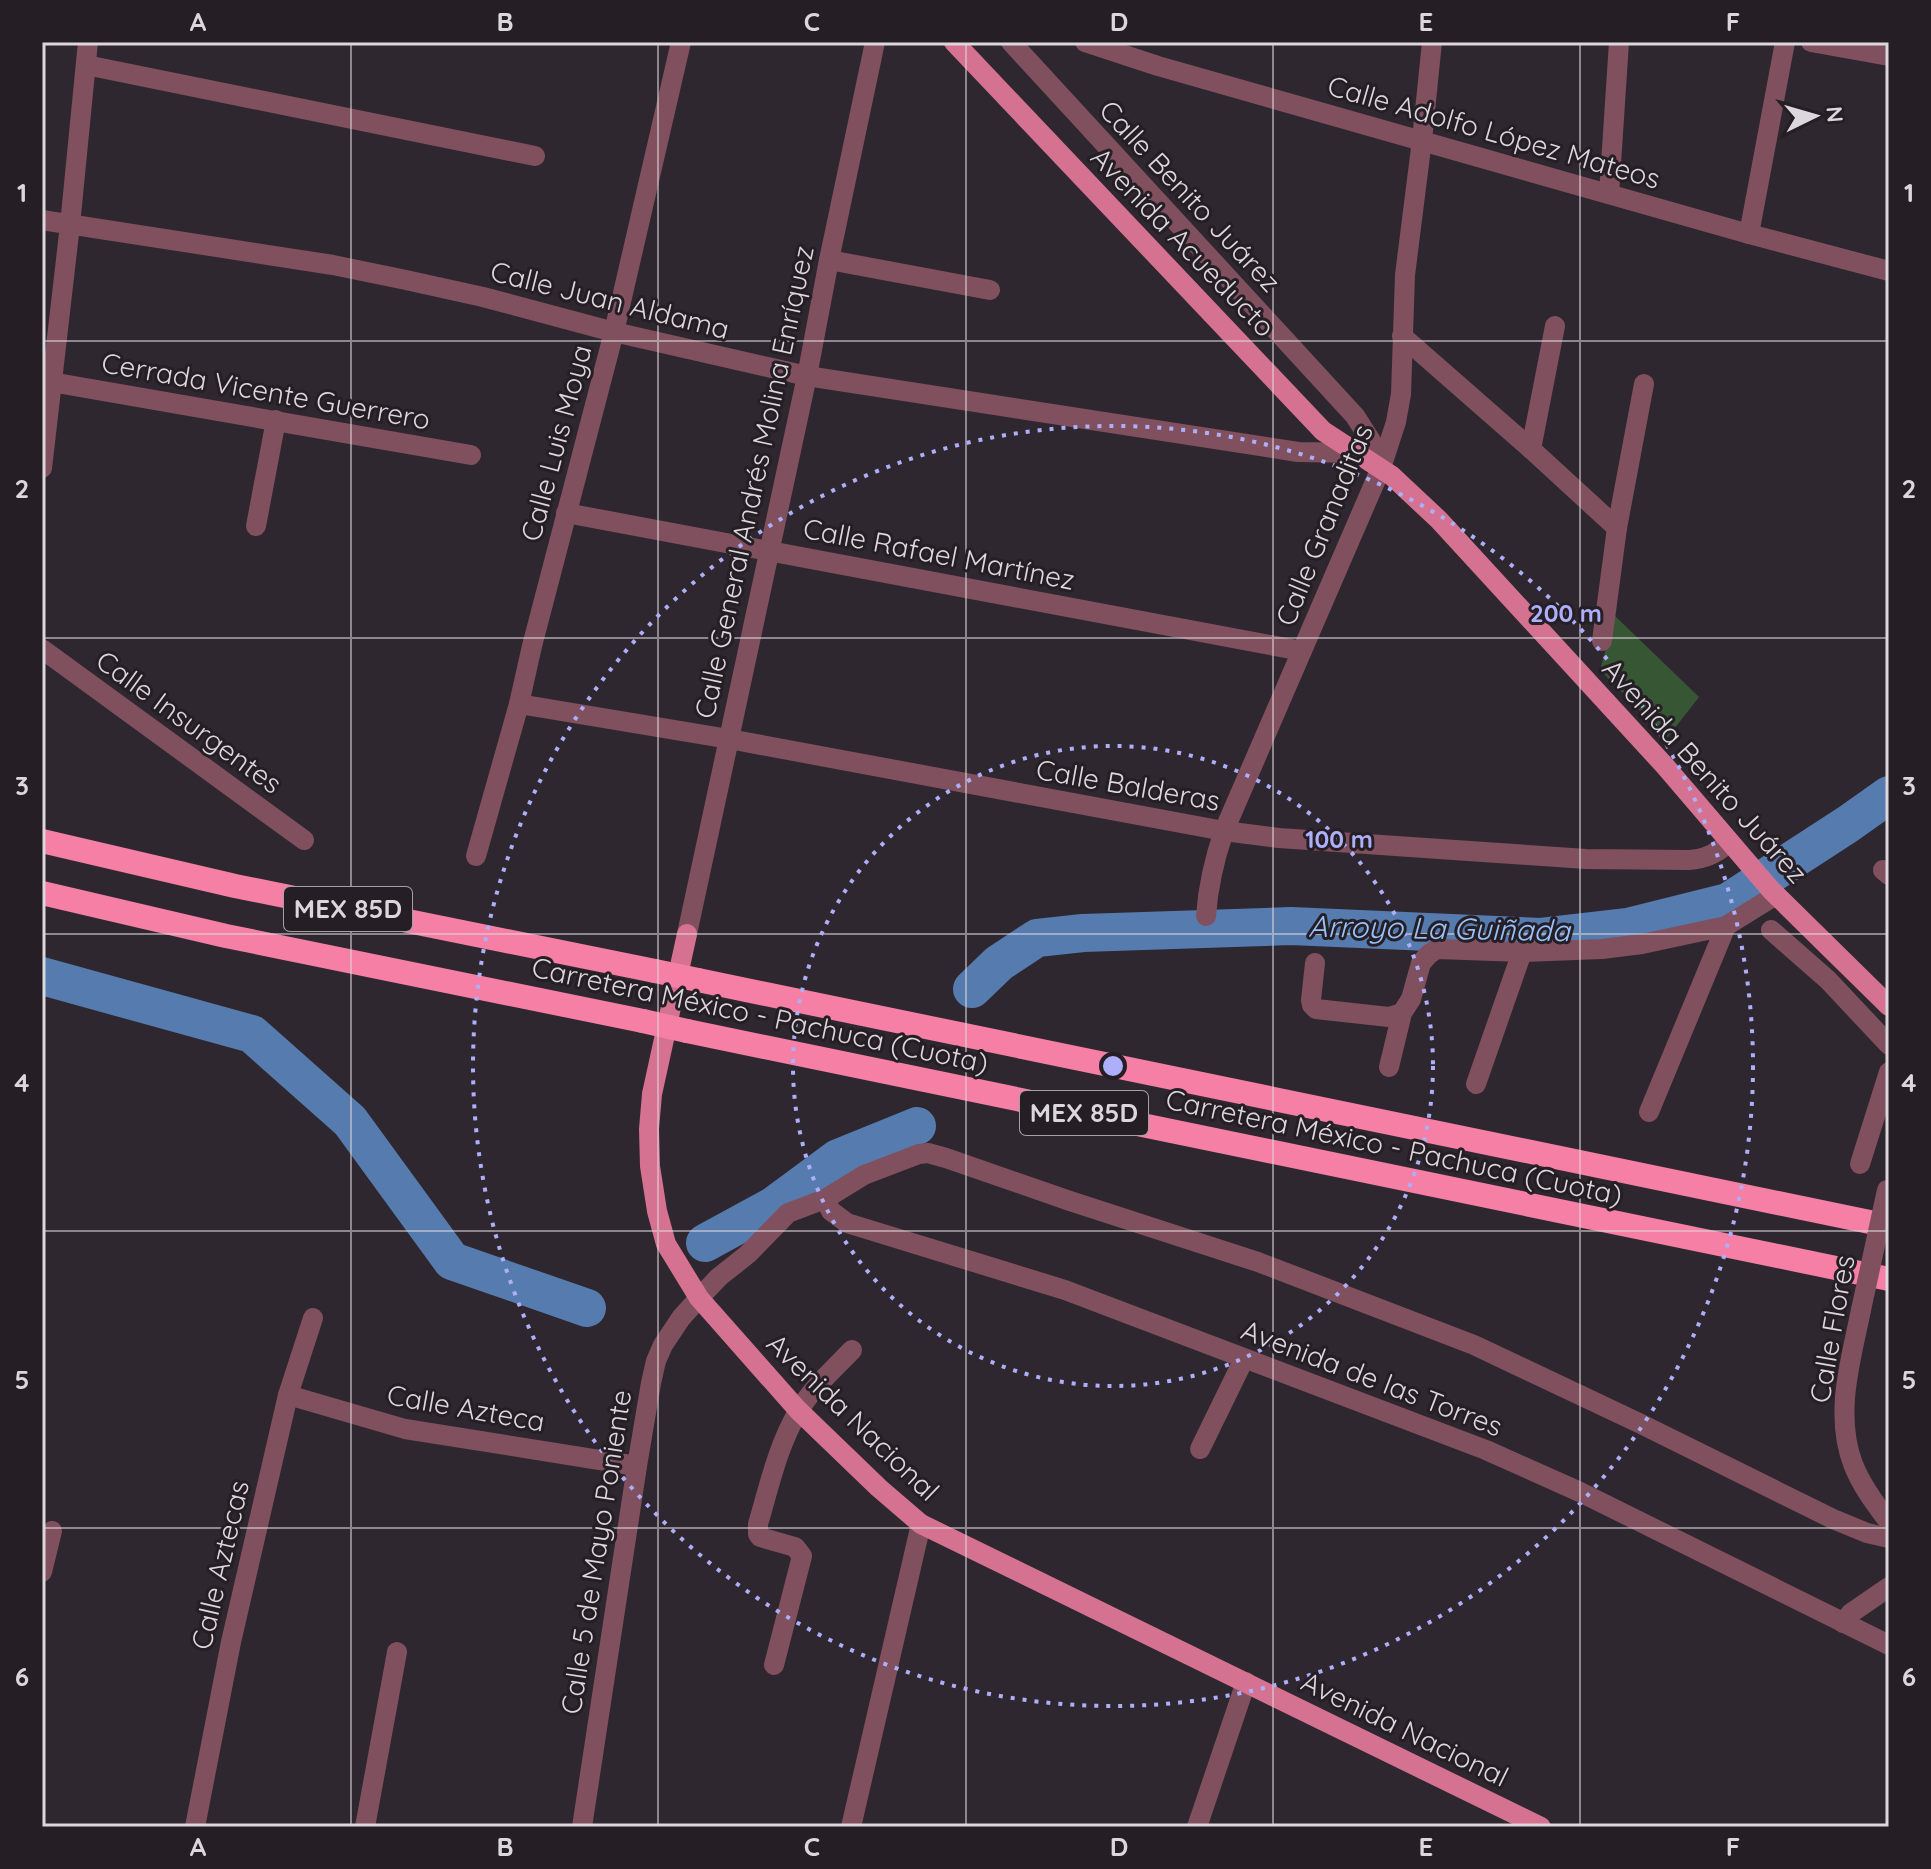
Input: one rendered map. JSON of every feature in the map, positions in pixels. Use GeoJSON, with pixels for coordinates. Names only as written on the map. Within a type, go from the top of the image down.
{"type":"FeatureCollection","features":[{"type":"Feature","properties":{"kind":"highway","name":"Carretera México - Pachuca (Cuota)"},"geometry":{"type":"LineString","coordinates":[[42,841],[235,886],[1889,1226]]}},
{"type":"Feature","properties":{"kind":"highway","name":"Carretera México - Pachuca (Cuota)"},"geometry":{"type":"LineString","coordinates":[[42,893],[226,936],[1889,1279]]}},
{"type":"Feature","properties":{"kind":"main road","name":"Avenida Acueducto"},"geometry":{"type":"LineString","coordinates":[[954,42],[1323,431],[1381,468]]}},
{"type":"Feature","properties":{"kind":"main road","name":"Avenida Benito Juárez"},"geometry":{"type":"LineString","coordinates":[[1381,468],[1439,520],[1665,766],[1773,892],[1889,1006]]}},
{"type":"Feature","properties":{"kind":"main road","name":"Avenida Nacional"},"geometry":{"type":"LineString","coordinates":[[687,934],[652,1094],[650,1166],[657,1211],[666,1244],[699,1298],[798,1410],[921,1524],[1541,1827]]}},
{"type":"Feature","properties":{"kind":"street"},"geometry":{"type":"LineString","coordinates":[[42,468],[88,42]]}},
{"type":"Feature","properties":{"kind":"street","name":"Calle Luis Moya"},"geometry":{"type":"LineString","coordinates":[[476,856],[519,704],[614,332],[681,42]]}},
{"type":"Feature","properties":{"kind":"street","name":"Calle General Andrés Molina Enríquez"},"geometry":{"type":"LineString","coordinates":[[687,934],[875,42]]}},
{"type":"Feature","properties":{"kind":"street","name":"Calle Benito Juárez"},"geometry":{"type":"LineString","coordinates":[[1011,42],[1355,416],[1371,441],[1381,468]]}},
{"type":"Feature","properties":{"kind":"street","name":"Calle Adolfo López Mateos"},"geometry":{"type":"LineString","coordinates":[[1085,42],[1158,66],[1889,271]]}},
{"type":"Feature","properties":{"kind":"street","name":"Calle Granaditas"},"geometry":{"type":"LineString","coordinates":[[1206,916],[1208,884],[1224,831],[1381,468],[1396,422],[1401,394],[1405,275],[1432,42]]}},
{"type":"Feature","properties":{"kind":"street"},"geometry":{"type":"LineString","coordinates":[[1609,194],[1619,42]]}},
{"type":"Feature","properties":{"kind":"street"},"geometry":{"type":"LineString","coordinates":[[1749,234],[1785,42]]}},
{"type":"Feature","properties":{"kind":"street"},"geometry":{"type":"LineString","coordinates":[[1811,42],[1889,56]]}},
{"type":"Feature","properties":{"kind":"street"},"geometry":{"type":"LineString","coordinates":[[86,65],[535,156]]}},
{"type":"Feature","properties":{"kind":"street","name":"Calle Juan Aldama"},"geometry":{"type":"LineString","coordinates":[[42,220],[333,265],[483,297],[614,332],[807,376],[1298,452],[1356,453]]}},
{"type":"Feature","properties":{"kind":"street"},"geometry":{"type":"LineString","coordinates":[[829,260],[990,290]]}},
{"type":"Feature","properties":{"kind":"street"},"geometry":{"type":"LineString","coordinates":[[1531,449],[1555,326]]}},
{"type":"Feature","properties":{"kind":"street"},"geometry":{"type":"LineString","coordinates":[[1402,336],[1617,528]]}},
{"type":"Feature","properties":{"kind":"street","name":"Cerrada Vicente Guerrero"},"geometry":{"type":"LineString","coordinates":[[51,382],[471,455]]}},
{"type":"Feature","properties":{"kind":"street"},"geometry":{"type":"LineString","coordinates":[[1602,641],[1617,528],[1644,384]]}},
{"type":"Feature","properties":{"kind":"street"},"geometry":{"type":"LineString","coordinates":[[256,526],[276,420]]}},
{"type":"Feature","properties":{"kind":"street","name":"Calle Rafael Martínez"},"geometry":{"type":"LineString","coordinates":[[566,513],[1302,651]]}},
{"type":"Feature","properties":{"kind":"street","name":"Calle Insurgentes"},"geometry":{"type":"LineString","coordinates":[[42,649],[304,840]]}},
{"type":"Feature","properties":{"kind":"street","name":"Calle Balderas"},"geometry":{"type":"LineString","coordinates":[[519,704],[729,739],[1224,831],[1279,838],[1586,859],[1689,860],[1736,850]]}},
{"type":"Feature","properties":{"kind":"street"},"geometry":{"type":"LineString","coordinates":[[1389,1067],[1402,1013],[1411,999],[1421,963],[1437,949],[1522,952],[1629,946],[1726,926],[1773,892]]}},
{"type":"Feature","properties":{"kind":"street"},"geometry":{"type":"LineString","coordinates":[[1649,1112],[1726,926]]}},
{"type":"Feature","properties":{"kind":"street"},"geometry":{"type":"LineString","coordinates":[[1771,930],[1828,980],[1889,1045]]}},
{"type":"Feature","properties":{"kind":"street"},"geometry":{"type":"LineString","coordinates":[[1476,1084],[1522,952]]}},
{"type":"Feature","properties":{"kind":"street"},"geometry":{"type":"LineString","coordinates":[[1315,963],[1311,1000],[1320,1011],[1389,1017],[1402,1013]]}},
{"type":"Feature","properties":{"kind":"street"},"geometry":{"type":"LineString","coordinates":[[1860,1164],[1889,1072]]}},
{"type":"Feature","properties":{"kind":"street"},"geometry":{"type":"LineString","coordinates":[[699,1298],[788,1213],[825,1199],[864,1175],[909,1156],[928,1153],[1258,1262],[1474,1345],[1833,1519],[1889,1538]]}},
{"type":"Feature","properties":{"kind":"street","name":"Calle Flores"},"geometry":{"type":"LineString","coordinates":[[1888,1187],[1845,1393],[1844,1417],[1853,1463],[1863,1484],[1889,1522]]}},
{"type":"Feature","properties":{"kind":"street","name":"Avenida de las Torres"},"geometry":{"type":"LineString","coordinates":[[825,1199],[831,1211],[847,1223],[1065,1290],[1532,1469],[1889,1645]]}},
{"type":"Feature","properties":{"kind":"street","name":"Calle 5 de Mayo Poniente"},"geometry":{"type":"LineString","coordinates":[[582,1827],[656,1361],[669,1334],[699,1298]]}},
{"type":"Feature","properties":{"kind":"street","name":"Calle Aztecas"},"geometry":{"type":"LineString","coordinates":[[195,1827],[231,1642],[288,1395],[313,1318]]}},
{"type":"Feature","properties":{"kind":"street"},"geometry":{"type":"LineString","coordinates":[[774,1665],[802,1556],[795,1547],[760,1537],[758,1524],[787,1432],[798,1410],[852,1350]]}},
{"type":"Feature","properties":{"kind":"street"},"geometry":{"type":"LineString","coordinates":[[1200,1449],[1244,1359]]}},
{"type":"Feature","properties":{"kind":"street","name":"Calle Azteca"},"geometry":{"type":"LineString","coordinates":[[288,1395],[405,1429],[637,1466]]}},
{"type":"Feature","properties":{"kind":"street"},"geometry":{"type":"LineString","coordinates":[[851,1827],[921,1524]]}},
{"type":"Feature","properties":{"kind":"street"},"geometry":{"type":"LineString","coordinates":[[42,1572],[52,1531]]}},
{"type":"Feature","properties":{"kind":"street"},"geometry":{"type":"LineString","coordinates":[[1843,1623],[1851,1613],[1889,1587]]}},
{"type":"Feature","properties":{"kind":"street"},"geometry":{"type":"LineString","coordinates":[[365,1827],[397,1652]]}},
{"type":"Feature","properties":{"kind":"street"},"geometry":{"type":"LineString","coordinates":[[1197,1827],[1246,1682]]}},
{"type":"Feature","properties":{"kind":"green space"},"geometry":{"type":"Polygon","coordinates":[[[1615,616],[1699,697],[1667,738],[1600,670],[1615,616]]]}},
{"type":"Feature","properties":{"kind":"waterway","name":"Arroyo La Guiñada"},"geometry":{"type":"LineString","coordinates":[[972,989],[999,963],[1037,938],[1083,933],[1291,926],[1541,937],[1628,927],[1728,902],[1889,795]]}},
{"type":"Feature","properties":{"kind":"waterway"},"geometry":{"type":"LineString","coordinates":[[42,976],[252,1034],[350,1121],[452,1261],[587,1308]]}},
{"type":"Feature","properties":{"kind":"waterway"},"geometry":{"type":"LineString","coordinates":[[705,1243],[773,1206],[838,1158],[917,1126]]}}]}
